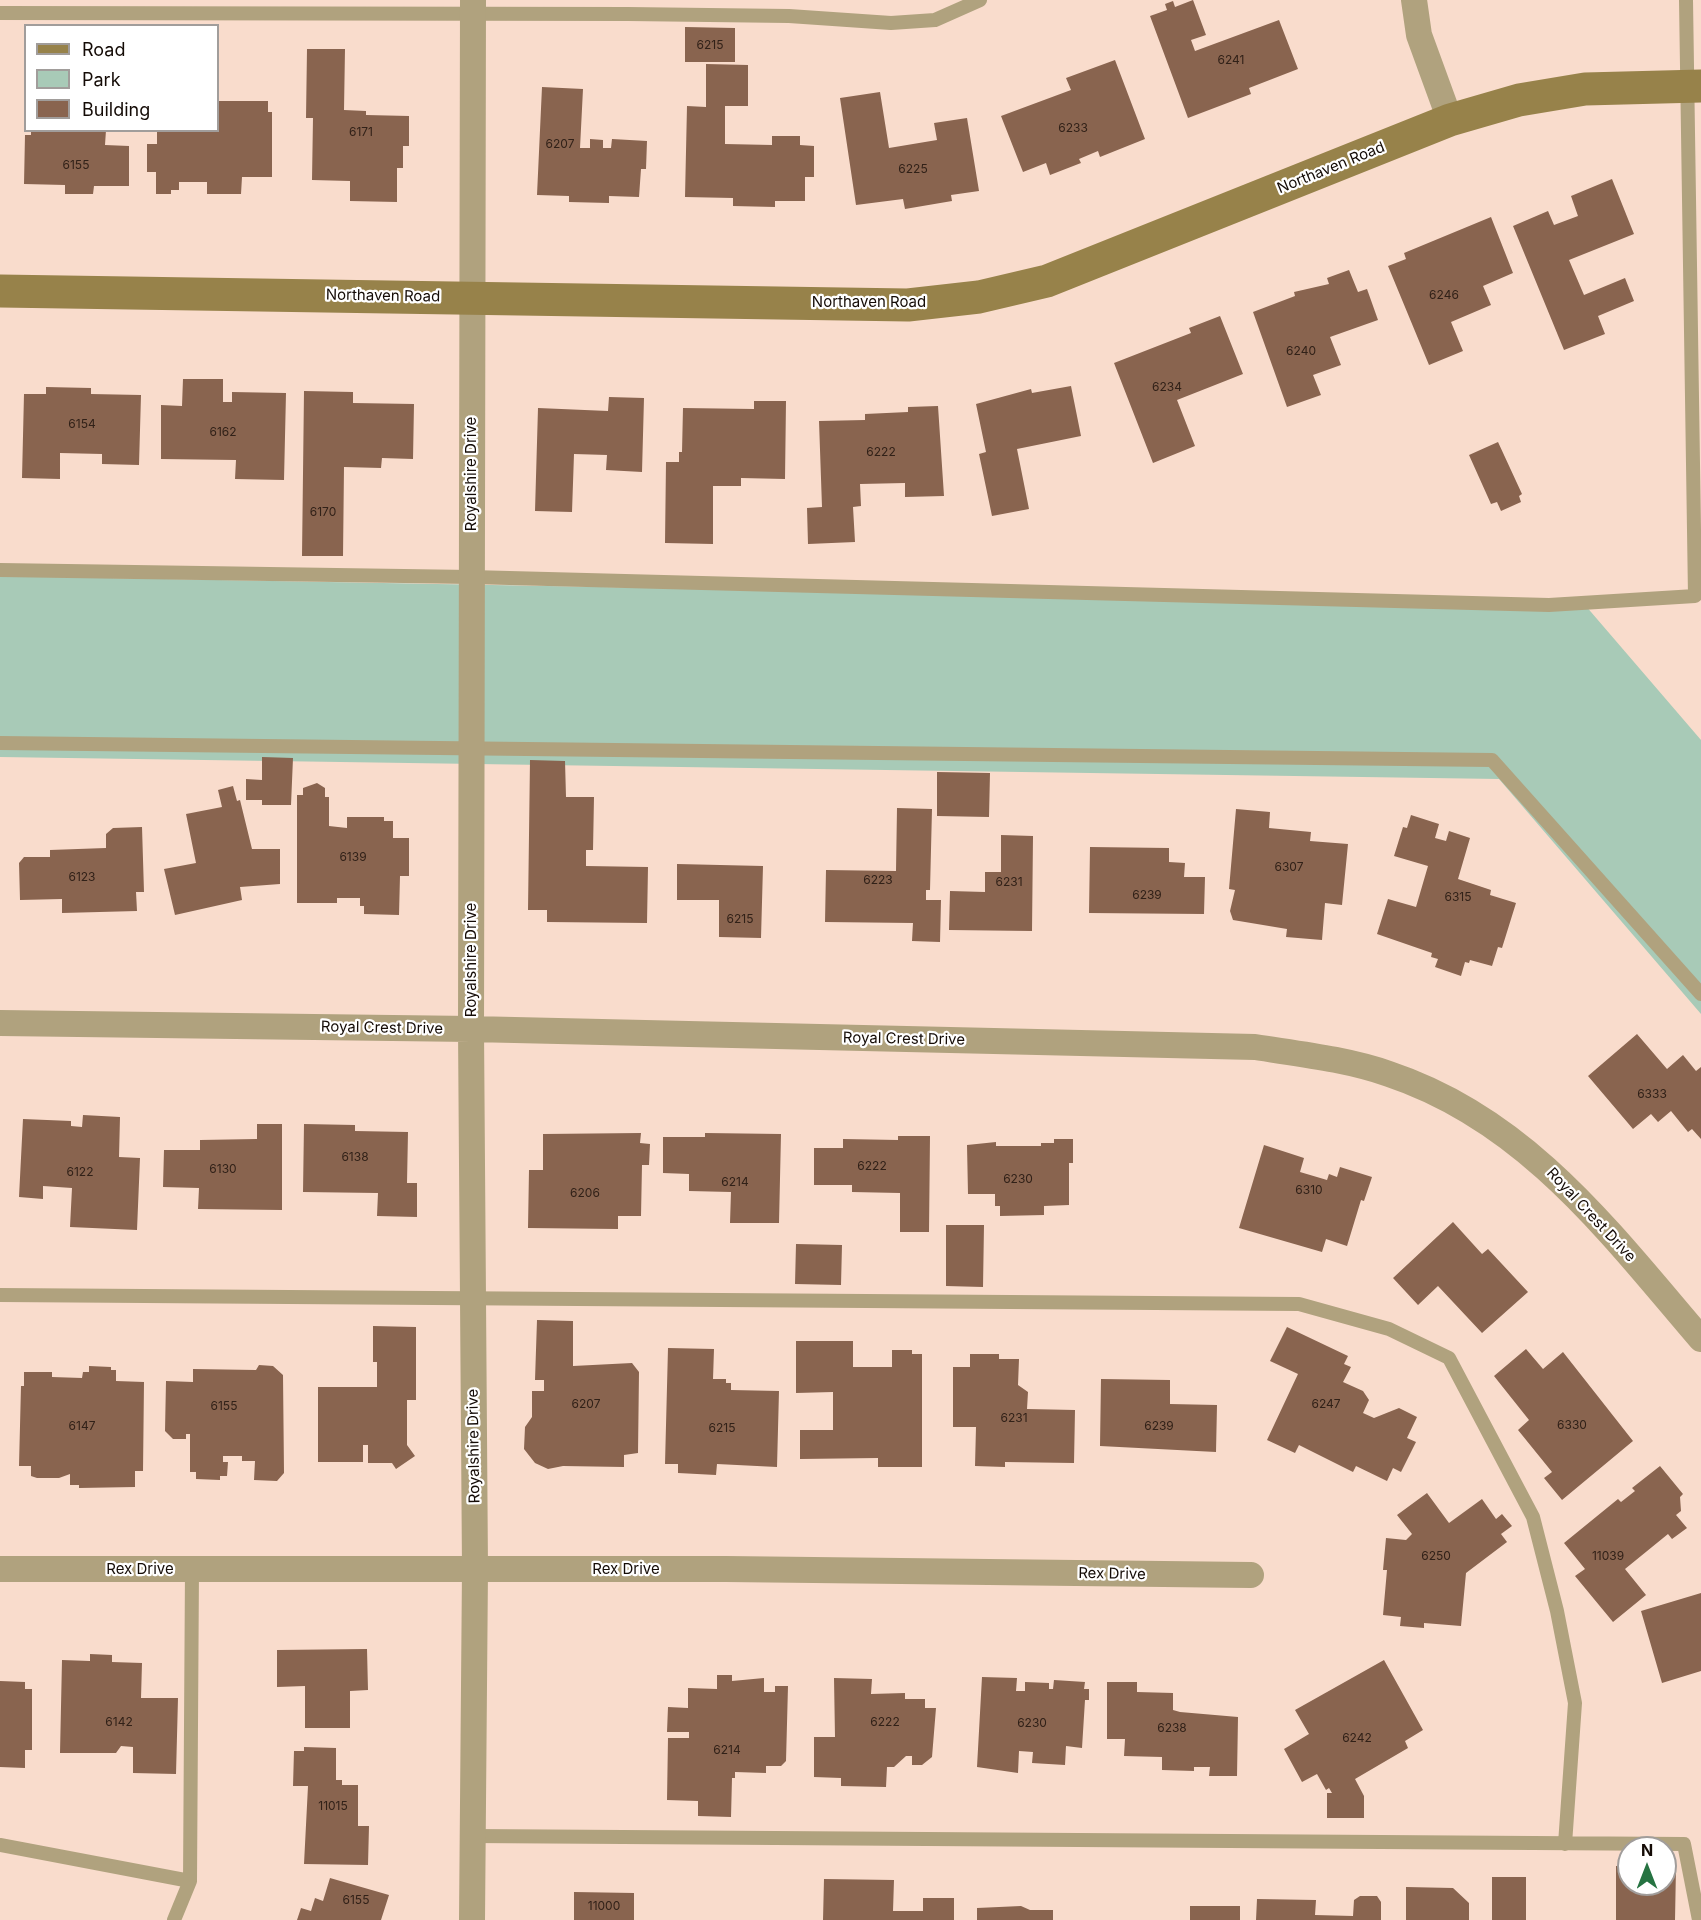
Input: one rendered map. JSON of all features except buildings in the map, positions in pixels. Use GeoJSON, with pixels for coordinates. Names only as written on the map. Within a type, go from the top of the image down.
{"type":"FeatureCollection","features":[{"type":"Feature","properties":{"kind":"street"},"geometry":{"type":"LineString","coordinates":[[1414,0],[1419,35],[1450,120]]}},
{"type":"Feature","properties":{"kind":"street","name":"Royalshire Drive"},"geometry":{"type":"LineString","coordinates":[[472,1920],[475,1569],[471,1029],[473,7]]}},
{"type":"Feature","properties":{"kind":"street","name":"Northaven Road"},"geometry":{"type":"LineString","coordinates":[[0,291],[908,305],[979,297],[1047,281],[1450,120],[1519,100],[1585,89],[1694,86]]}},
{"type":"Feature","properties":{"kind":"street","name":"Royal Crest Drive"},"geometry":{"type":"LineString","coordinates":[[0,1023],[471,1029],[1255,1047],[1327,1059],[1388,1073],[1434,1091],[1487,1122],[1540,1161],[1591,1210],[1701,1339]]}},
{"type":"Feature","properties":{"kind":"street","name":"Rex Drive"},"geometry":{"type":"LineString","coordinates":[[0,1569],[475,1569],[1251,1575]]}},
{"type":"Feature","properties":{"kind":"lane"},"geometry":{"type":"LineString","coordinates":[[0,13],[473,7],[789,16],[891,23],[935,20],[980,0]]}},
{"type":"Feature","properties":{"kind":"lane"},"geometry":{"type":"LineString","coordinates":[[0,570],[471,578],[1549,605],[1695,596],[1694,86],[1686,0]]}},
{"type":"Feature","properties":{"kind":"lane"},"geometry":{"type":"LineString","coordinates":[[0,743],[1492,760],[1701,994]]}},
{"type":"Feature","properties":{"kind":"lane"},"geometry":{"type":"LineString","coordinates":[[0,1295],[1299,1304],[1389,1329],[1449,1358],[1533,1517],[1557,1611],[1575,1703],[1565,1844]]}},
{"type":"Feature","properties":{"kind":"lane"},"geometry":{"type":"LineString","coordinates":[[174,1920],[190,1881],[192,1569]]}},
{"type":"Feature","properties":{"kind":"lane"},"geometry":{"type":"LineString","coordinates":[[472,1836],[1684,1845],[1699,1920]]}},
{"type":"Feature","properties":{"kind":"lane"},"geometry":{"type":"LineString","coordinates":[[0,1845],[190,1881]]}},
{"type":"Feature","properties":{"kind":"green space"},"geometry":{"type":"Polygon","coordinates":[[[0,576],[1585,605],[1701,740],[1701,1014],[1499,779],[0,757],[0,576]]]}}]}
